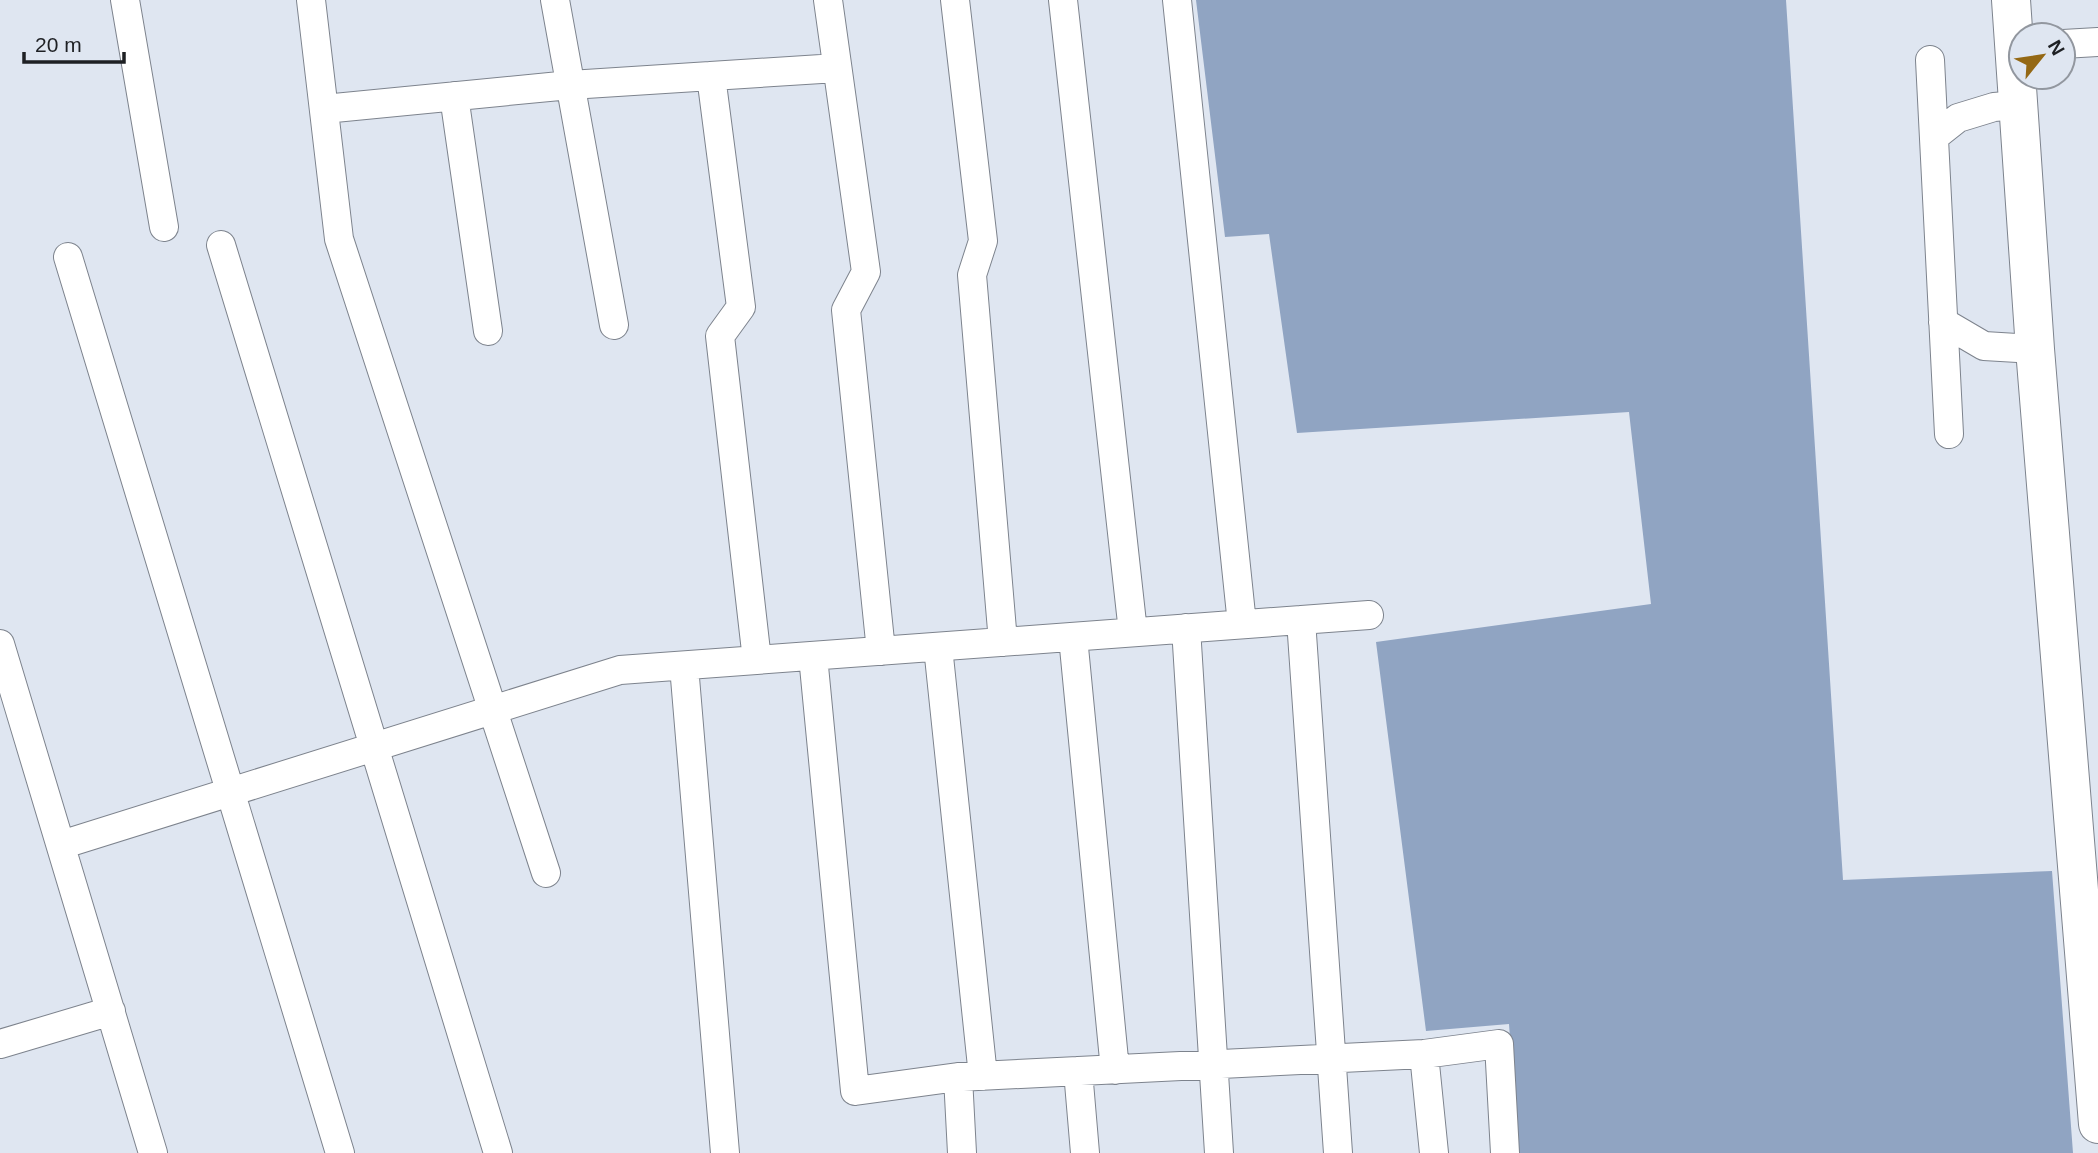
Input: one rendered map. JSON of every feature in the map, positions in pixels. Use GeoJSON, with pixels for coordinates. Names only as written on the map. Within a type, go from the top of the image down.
{"type":"FeatureCollection","features":[{"type":"Feature","properties":{"kind":"street"},"geometry":{"type":"LineString","coordinates":[[125,0],[164,227]]}},
{"type":"Feature","properties":{"kind":"street"},"geometry":{"type":"LineString","coordinates":[[310,0],[339,239],[546,873]]}},
{"type":"Feature","properties":{"kind":"street"},"geometry":{"type":"LineString","coordinates":[[555,0],[614,326]]}},
{"type":"Feature","properties":{"kind":"street"},"geometry":{"type":"LineString","coordinates":[[828,0],[866,272],[846,310],[881,651]]}},
{"type":"Feature","properties":{"kind":"street"},"geometry":{"type":"LineString","coordinates":[[956,0],[983,241],[972,275],[1003,642]]}},
{"type":"Feature","properties":{"kind":"street"},"geometry":{"type":"LineString","coordinates":[[1063,0],[1133,632]]}},
{"type":"Feature","properties":{"kind":"street"},"geometry":{"type":"LineString","coordinates":[[1177,0],[1242,624]]}},
{"type":"Feature","properties":{"kind":"street"},"geometry":{"type":"LineString","coordinates":[[2011,0],[2014,21]]}},
{"type":"Feature","properties":{"kind":"street"},"geometry":{"type":"LineString","coordinates":[[2077,43],[2098,42]]}},
{"type":"Feature","properties":{"kind":"street"},"geometry":{"type":"LineString","coordinates":[[1930,60],[1949,434]]}},
{"type":"Feature","properties":{"kind":"street"},"geometry":{"type":"LineString","coordinates":[[324,109],[570,85],[837,68]]}},
{"type":"Feature","properties":{"kind":"street"},"geometry":{"type":"LineString","coordinates":[[711,76],[741,307],[720,335],[757,660]]}},
{"type":"Feature","properties":{"kind":"street"},"geometry":{"type":"LineString","coordinates":[[2018,91],[2035,349],[2098,1124]]}},
{"type":"Feature","properties":{"kind":"street"},"geometry":{"type":"LineString","coordinates":[[454,96],[488,331]]}},
{"type":"Feature","properties":{"kind":"street"},"geometry":{"type":"LineString","coordinates":[[1934,137],[1958,118],[1994,107],[2018,105]]}},
{"type":"Feature","properties":{"kind":"street"},"geometry":{"type":"LineString","coordinates":[[221,245],[498,1153]]}},
{"type":"Feature","properties":{"kind":"street"},"geometry":{"type":"LineString","coordinates":[[68,257],[340,1153]]}},
{"type":"Feature","properties":{"kind":"street"},"geometry":{"type":"LineString","coordinates":[[1943,322],[1984,346],[2035,349]]}},
{"type":"Feature","properties":{"kind":"street"},"geometry":{"type":"LineString","coordinates":[[61,845],[621,670],[1369,615]]}},
{"type":"Feature","properties":{"kind":"street"},"geometry":{"type":"LineString","coordinates":[[1301,620],[1338,1153]]}},
{"type":"Feature","properties":{"kind":"street"},"geometry":{"type":"LineString","coordinates":[[1186,628],[1219,1153]]}},
{"type":"Feature","properties":{"kind":"street"},"geometry":{"type":"LineString","coordinates":[[1073,637],[1115,1070]]}},
{"type":"Feature","properties":{"kind":"street"},"geometry":{"type":"LineString","coordinates":[[0,643],[153,1153]]}},
{"type":"Feature","properties":{"kind":"street"},"geometry":{"type":"LineString","coordinates":[[938,647],[971,1077],[962,1153]]}},
{"type":"Feature","properties":{"kind":"street"},"geometry":{"type":"LineString","coordinates":[[813,656],[855,1091],[971,1077],[1424,1054],[1499,1044],[1505,1153]]}},
{"type":"Feature","properties":{"kind":"street"},"geometry":{"type":"LineString","coordinates":[[684,666],[725,1153]]}},
{"type":"Feature","properties":{"kind":"street"},"geometry":{"type":"LineString","coordinates":[[0,1044],[111,1011]]}},
{"type":"Feature","properties":{"kind":"street"},"geometry":{"type":"LineString","coordinates":[[1424,1054],[1434,1153]]}},
{"type":"Feature","properties":{"kind":"street"},"geometry":{"type":"LineString","coordinates":[[1078,1071],[1085,1153]]}},
{"type":"Feature","properties":{"kind":"shaded area"},"geometry":{"type":"Polygon","coordinates":[[[1196,0],[1786,0],[1843,880],[2052,871],[2073,1153],[1518,1153],[1509,1024],[1426,1031],[1376,642],[1651,604],[1629,412],[1297,433],[1269,234],[1225,237],[1196,0]]]}}]}
